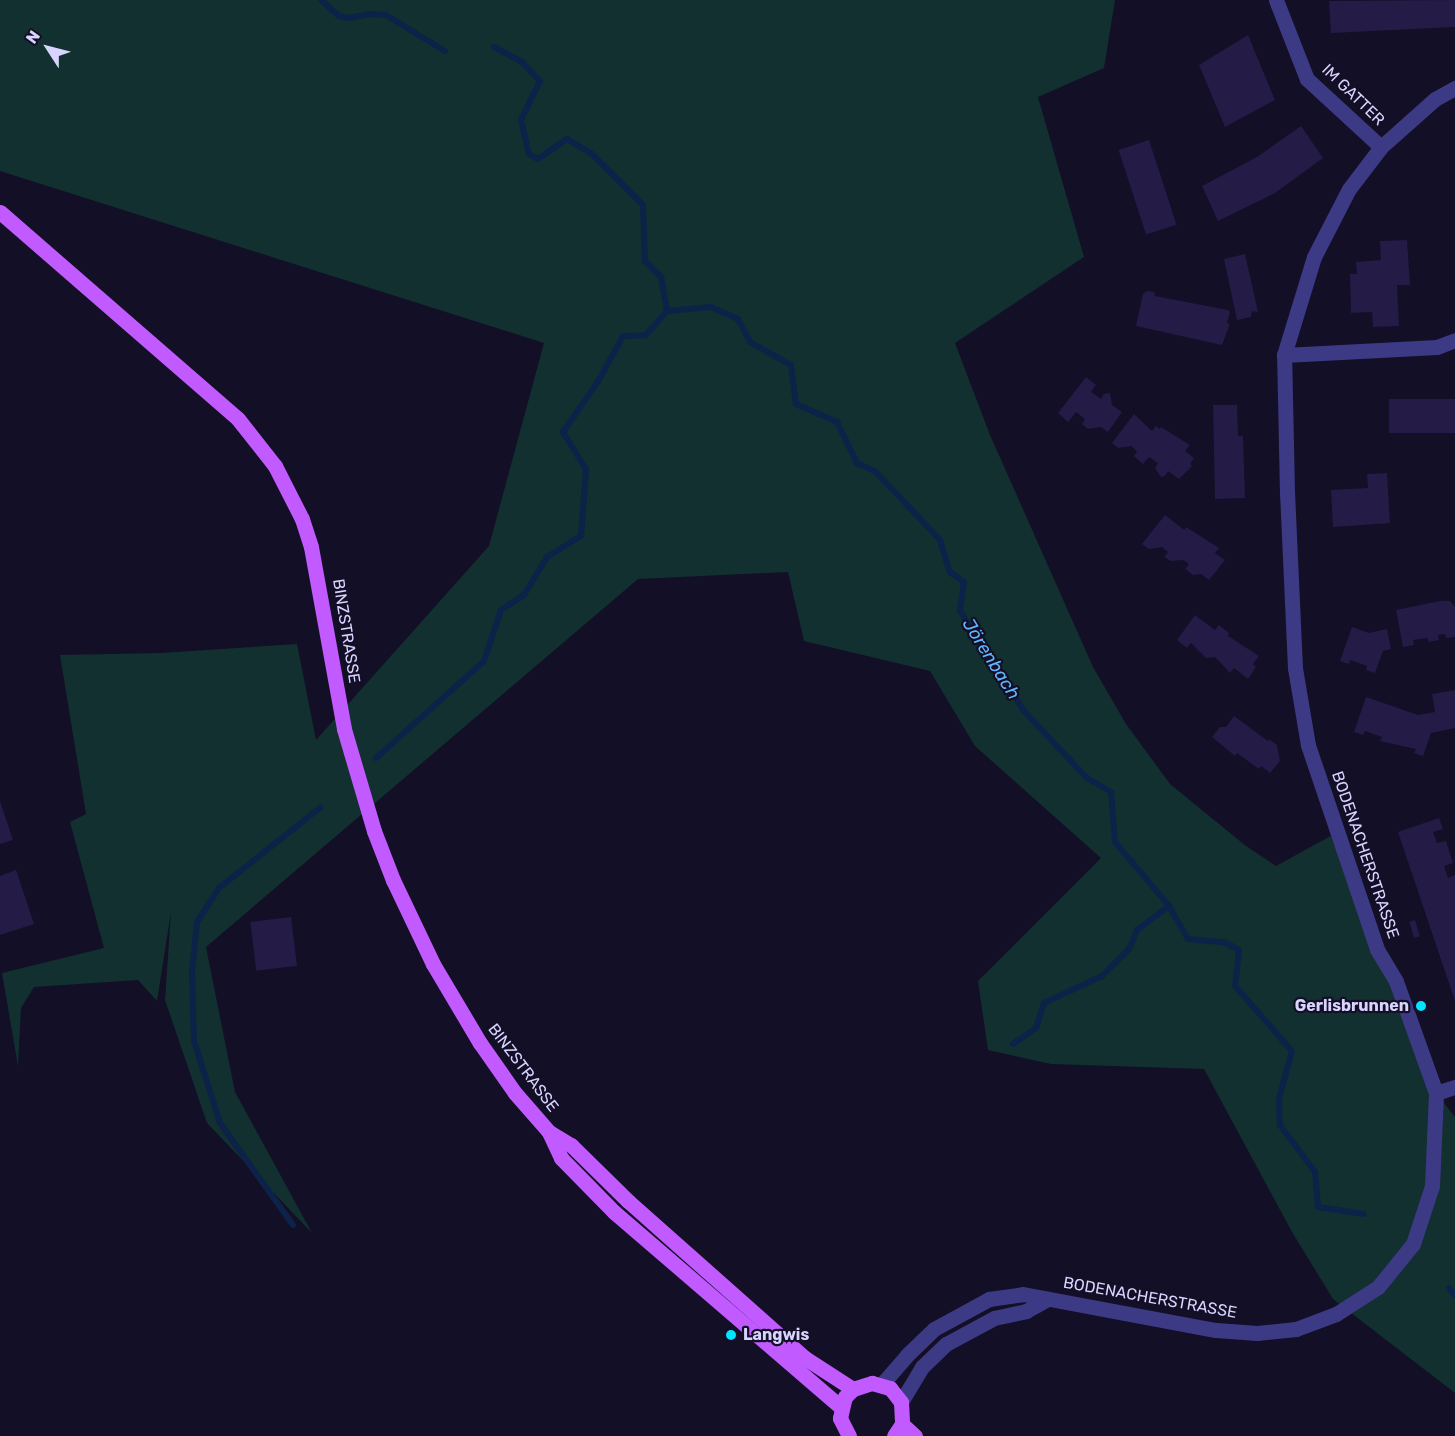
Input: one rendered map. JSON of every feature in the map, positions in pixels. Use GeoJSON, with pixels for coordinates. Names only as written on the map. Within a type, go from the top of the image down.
{"type":"FeatureCollection","features":[{"type":"Feature","properties":{"kind":"main road","name":"BINZSTRASSE"},"geometry":{"type":"LineString","coordinates":[[0,212],[238,419],[275,466],[302,519],[311,547],[344,729],[374,831],[393,880],[433,964],[480,1043],[515,1093],[549,1132],[561,1158],[614,1212],[841,1407]]}},
{"type":"Feature","properties":{"kind":"main road","name":"BINZSTRASSE"},"geometry":{"type":"LineString","coordinates":[[549,1132],[571,1145],[628,1201],[805,1358],[853,1389]]}},
{"type":"Feature","properties":{"kind":"main road"},"geometry":{"type":"LineString","coordinates":[[849,1436],[840,1418],[841,1407],[853,1389],[862,1384],[882,1384],[896,1394],[901,1402],[898,1430],[915,1436]]}},
{"type":"Feature","properties":{"kind":"street","name":"IM GATTER"},"geometry":{"type":"LineString","coordinates":[[1276,0],[1308,80],[1381,147]]}},
{"type":"Feature","properties":{"kind":"street","name":"BODENACHERSTRASSE"},"geometry":{"type":"LineString","coordinates":[[882,1384],[907,1354],[934,1329],[959,1313],[989,1299],[1023,1294],[1216,1330],[1257,1333],[1296,1329],[1336,1314],[1378,1287],[1413,1244],[1432,1186],[1436,1093],[1396,981],[1377,949],[1308,745],[1294,658],[1284,354],[1314,257],[1324,232],[1348,189],[1381,147],[1435,99],[1455,88]]}},
{"type":"Feature","properties":{"kind":"street"},"geometry":{"type":"LineString","coordinates":[[1284,354],[1437,347],[1455,340]]}},
{"type":"Feature","properties":{"kind":"street"},"geometry":{"type":"LineString","coordinates":[[1436,1093],[1455,1087]]}},
{"type":"Feature","properties":{"kind":"street","name":"BODENACHERSTRASSE"},"geometry":{"type":"LineString","coordinates":[[901,1402],[922,1367],[946,1344],[994,1318],[1026,1311],[1048,1299]]}},
{"type":"Feature","properties":{"kind":"green space"},"geometry":{"type":"Polygon","coordinates":[[[0,0],[1115,0],[1104,68],[1038,97],[1084,257],[955,343],[990,435],[1093,667],[1126,724],[1170,784],[1246,846],[1276,866],[1338,832],[1436,1093],[1455,1117],[1455,1393],[1333,1299],[1292,1232],[1204,1069],[1051,1064],[988,1050],[978,981],[1101,858],[975,746],[930,671],[804,641],[788,572],[638,579],[206,947],[235,1092],[312,1233],[207,1123],[165,1000],[171,912],[157,1001],[138,980],[34,987],[21,1008],[18,1066],[2,973],[104,948],[70,822],[86,814],[60,655],[161,653],[297,644],[316,740],[489,546],[544,343],[0,171],[0,0]]]}},
{"type":"Feature","properties":{"kind":"building"},"geometry":{"type":"Polygon","coordinates":[[[1455,0],[1455,27],[1331,33],[1329,1],[1455,0]]]}},
{"type":"Feature","properties":{"kind":"building"},"geometry":{"type":"Polygon","coordinates":[[[1248,35],[1275,100],[1225,127],[1199,65],[1248,35]]]}},
{"type":"Feature","properties":{"kind":"building"},"geometry":{"type":"Polygon","coordinates":[[[1301,126],[1323,158],[1275,193],[1218,221],[1202,186],[1257,157],[1301,126]]]}},
{"type":"Feature","properties":{"kind":"building"},"geometry":{"type":"Polygon","coordinates":[[[1149,140],[1177,225],[1146,235],[1119,150],[1149,140]]]}},
{"type":"Feature","properties":{"kind":"building"},"geometry":{"type":"Polygon","coordinates":[[[1407,240],[1410,285],[1397,285],[1399,326],[1373,327],[1372,312],[1351,313],[1350,274],[1357,274],[1356,262],[1381,260],[1380,241],[1407,240]]]}},
{"type":"Feature","properties":{"kind":"building"},"geometry":{"type":"Polygon","coordinates":[[[1245,254],[1258,312],[1252,311],[1251,317],[1237,320],[1224,259],[1245,254]]]}},
{"type":"Feature","properties":{"kind":"building"},"geometry":{"type":"Polygon","coordinates":[[[1147,291],[1154,292],[1155,296],[1228,310],[1230,312],[1227,323],[1230,324],[1222,345],[1136,326],[1143,294],[1147,291]]]}},
{"type":"Feature","properties":{"kind":"building"},"geometry":{"type":"Polygon","coordinates":[[[1086,377],[1096,385],[1091,392],[1101,399],[1104,394],[1110,393],[1112,405],[1122,412],[1108,432],[1101,427],[1088,429],[1082,424],[1085,419],[1076,412],[1068,422],[1058,413],[1086,377]]]}},
{"type":"Feature","properties":{"kind":"building"},"geometry":{"type":"Polygon","coordinates":[[[1389,399],[1455,399],[1455,433],[1389,433],[1389,399]]]}},
{"type":"Feature","properties":{"kind":"building"},"geometry":{"type":"Polygon","coordinates":[[[1213,405],[1237,405],[1238,436],[1243,436],[1245,498],[1215,499],[1213,405]]]}},
{"type":"Feature","properties":{"kind":"building"},"geometry":{"type":"Polygon","coordinates":[[[1134,414],[1152,431],[1156,426],[1160,429],[1161,427],[1190,445],[1185,451],[1194,458],[1190,464],[1192,466],[1179,479],[1168,471],[1165,476],[1161,477],[1155,468],[1158,463],[1149,457],[1143,464],[1134,456],[1137,451],[1131,446],[1118,448],[1112,443],[1134,414]]]}},
{"type":"Feature","properties":{"kind":"building"},"geometry":{"type":"Polygon","coordinates":[[[1387,473],[1390,523],[1333,527],[1331,490],[1368,488],[1367,474],[1387,473]]]}},
{"type":"Feature","properties":{"kind":"building"},"geometry":{"type":"Polygon","coordinates":[[[1165,515],[1184,530],[1186,527],[1219,548],[1215,553],[1225,560],[1209,580],[1201,574],[1193,575],[1185,569],[1189,564],[1183,560],[1171,561],[1164,557],[1168,552],[1162,547],[1149,549],[1142,544],[1165,515]]]}},
{"type":"Feature","properties":{"kind":"building"},"geometry":{"type":"Polygon","coordinates":[[[1450,601],[1455,607],[1455,637],[1446,638],[1445,634],[1438,635],[1439,640],[1428,642],[1428,638],[1413,640],[1414,645],[1403,647],[1396,610],[1450,601]]]}},
{"type":"Feature","properties":{"kind":"building"},"geometry":{"type":"Polygon","coordinates":[[[1195,615],[1215,630],[1219,625],[1229,633],[1228,636],[1259,656],[1253,664],[1256,667],[1248,679],[1234,668],[1230,673],[1215,657],[1206,658],[1191,643],[1187,648],[1177,640],[1195,615]]]}},
{"type":"Feature","properties":{"kind":"building"},"geometry":{"type":"Polygon","coordinates":[[[1352,627],[1369,633],[1387,629],[1391,649],[1383,651],[1375,673],[1366,670],[1367,666],[1350,660],[1349,664],[1340,661],[1352,627]]]}},
{"type":"Feature","properties":{"kind":"building"},"geometry":{"type":"Polygon","coordinates":[[[1455,690],[1455,728],[1431,733],[1423,756],[1414,753],[1416,749],[1380,741],[1382,737],[1365,731],[1363,735],[1354,732],[1366,697],[1418,715],[1435,712],[1432,694],[1455,690]]]}},
{"type":"Feature","properties":{"kind":"building"},"geometry":{"type":"Polygon","coordinates":[[[1234,716],[1277,745],[1280,761],[1270,773],[1261,766],[1259,769],[1237,753],[1235,756],[1212,737],[1220,727],[1226,727],[1234,716]]]}},
{"type":"Feature","properties":{"kind":"building"},"geometry":{"type":"Polygon","coordinates":[[[0,801],[13,840],[0,844],[0,801]]]}},
{"type":"Feature","properties":{"kind":"building"},"geometry":{"type":"Polygon","coordinates":[[[1439,818],[1443,829],[1433,832],[1437,843],[1446,841],[1453,863],[1444,866],[1448,878],[1455,875],[1455,1001],[1398,832],[1439,818]]]}},
{"type":"Feature","properties":{"kind":"building"},"geometry":{"type":"Polygon","coordinates":[[[16,870],[34,924],[0,935],[0,876],[16,870]]]}},
{"type":"Feature","properties":{"kind":"building"},"geometry":{"type":"Polygon","coordinates":[[[291,917],[297,966],[256,971],[250,922],[291,917]]]}},
{"type":"Feature","properties":{"kind":"building"},"geometry":{"type":"Polygon","coordinates":[[[1415,920],[1420,936],[1414,938],[1409,922],[1415,920]]]}},
{"type":"Feature","properties":{"kind":"waterway","name":"Jörenbach"},"geometry":{"type":"LineString","coordinates":[[321,0],[339,16],[348,18],[371,14],[386,15],[445,51]]}},
{"type":"Feature","properties":{"kind":"waterway","name":"Jörenbach"},"geometry":{"type":"LineString","coordinates":[[494,47],[522,62],[540,81],[521,120],[529,154],[538,159],[567,139],[592,154],[643,205],[645,261],[661,277],[667,311],[711,307],[738,319],[750,342],[791,365],[796,404],[837,422],[857,463],[876,472],[940,540],[950,572],[964,582],[960,611],[1024,711],[1087,778],[1111,792],[1115,842],[1169,906],[1188,939],[1224,942],[1239,950],[1235,986],[1292,1051],[1279,1099],[1280,1125],[1315,1172],[1318,1207],[1363,1214]]}},
{"type":"Feature","properties":{"kind":"waterway"},"geometry":{"type":"LineString","coordinates":[[376,758],[484,661],[501,610],[524,595],[547,557],[581,536],[586,469],[563,432],[599,380],[623,336],[646,335],[667,311]]}},
{"type":"Feature","properties":{"kind":"waterway"},"geometry":{"type":"LineString","coordinates":[[293,1225],[220,1123],[194,1041],[192,972],[197,922],[219,888],[321,807]]}},
{"type":"Feature","properties":{"kind":"waterway"},"geometry":{"type":"LineString","coordinates":[[1013,1044],[1036,1028],[1044,1003],[1102,976],[1129,949],[1137,930],[1169,906]]}},
{"type":"Feature","properties":{"kind":"waterway","name":"Jörenbach"},"geometry":{"type":"LineString","coordinates":[[1449,1288],[1455,1295]]}},
{"type":"Feature","properties":{"kind":"place","name":"Gerlisbrunnen"},"geometry":{"type":"Point","coordinates":[1421,1006]}},
{"type":"Feature","properties":{"kind":"place","name":"Langwis"},"geometry":{"type":"Point","coordinates":[731,1335]}}]}
